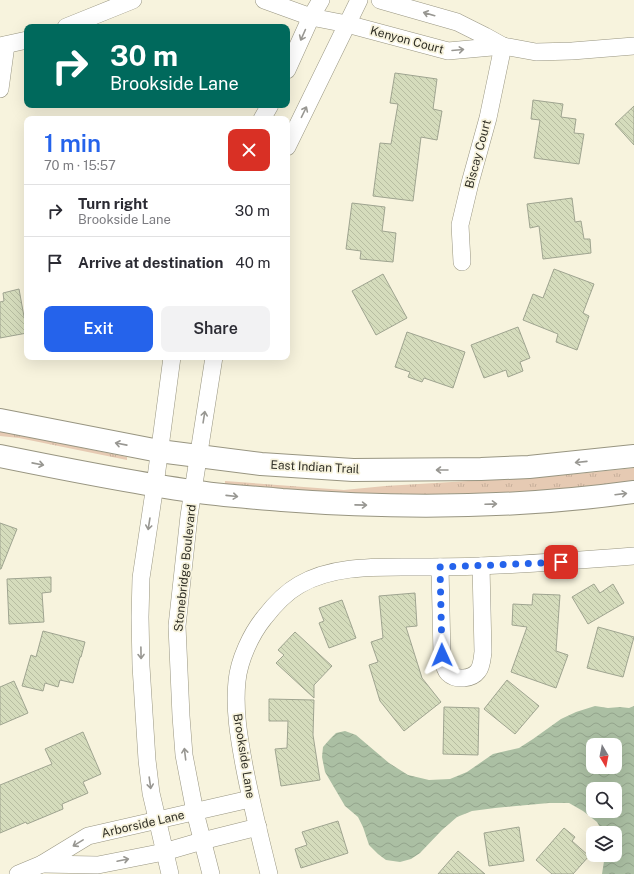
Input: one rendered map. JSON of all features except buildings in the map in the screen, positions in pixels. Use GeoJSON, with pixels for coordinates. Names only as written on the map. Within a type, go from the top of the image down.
{"type":"FeatureCollection","features":[{"type":"Feature","properties":{"kind":"main road","name":"East Indian Trail"},"geometry":{"type":"LineString","coordinates":[[0,420],[160,451],[261,464],[353,470],[488,469],[529,467],[634,456]]}},
{"type":"Feature","properties":{"kind":"main road"},"geometry":{"type":"LineString","coordinates":[[0,456],[193,492],[358,505],[457,505],[513,503],[634,492]]}},
{"type":"Feature","properties":{"kind":"street"},"geometry":{"type":"LineString","coordinates":[[74,24],[134,0]]}},
{"type":"Feature","properties":{"kind":"street","name":"Kenyon Court"},"geometry":{"type":"LineString","coordinates":[[264,0],[311,17],[347,24],[448,51],[503,46],[536,52],[572,51],[634,46]]}},
{"type":"Feature","properties":{"kind":"street"},"geometry":{"type":"LineString","coordinates":[[290,63],[311,17],[321,0]]}},
{"type":"Feature","properties":{"kind":"street"},"geometry":{"type":"LineString","coordinates":[[290,141],[359,0]]}},
{"type":"Feature","properties":{"kind":"street","name":"Kenyon Court"},"geometry":{"type":"LineString","coordinates":[[380,0],[457,22],[503,46]]}},
{"type":"Feature","properties":{"kind":"street"},"geometry":{"type":"LineString","coordinates":[[0,89],[3,45],[24,41]]}},
{"type":"Feature","properties":{"kind":"street","name":"Biscay Court"},"geometry":{"type":"LineString","coordinates":[[462,262],[460,225],[488,118],[503,46]]}},
{"type":"Feature","properties":{"kind":"street"},"geometry":{"type":"LineString","coordinates":[[170,874],[152,793],[147,760],[141,666],[140,618],[141,578],[172,360]]}},
{"type":"Feature","properties":{"kind":"street","name":"Stonebridge Boulevard"},"geometry":{"type":"LineString","coordinates":[[212,874],[195,812],[184,755],[177,626],[189,516],[214,360]]}},
{"type":"Feature","properties":{"kind":"street","name":"Brookside Lane"},"geometry":{"type":"LineString","coordinates":[[269,874],[250,799],[238,734],[237,680],[244,653],[257,627],[277,602],[300,585],[320,576],[344,570],[367,567],[481,566],[546,563],[634,556]]}},
{"type":"Feature","properties":{"kind":"street"},"geometry":{"type":"LineString","coordinates":[[440,567],[442,655],[444,665],[448,673],[455,677],[463,678],[472,676],[478,672],[482,663],[481,566]]}},
{"type":"Feature","properties":{"kind":"street","name":"Arborside Lane"},"geometry":{"type":"LineString","coordinates":[[18,874],[42,864],[88,836],[250,799]]}},
{"type":"Feature","properties":{"kind":"street","name":"Arborside Lane"},"geometry":{"type":"LineString","coordinates":[[42,864],[98,865],[164,852],[202,840],[258,827]]}},
{"type":"Feature","properties":{"kind":"green space"},"geometry":{"type":"Polygon","coordinates":[[[0,431],[127,457],[127,460],[19,438],[0,436],[0,431]]]}},
{"type":"Feature","properties":{"kind":"green space"},"geometry":{"type":"Polygon","coordinates":[[[634,468],[634,481],[556,489],[452,494],[374,494],[225,484],[225,481],[344,490],[385,486],[566,475],[634,468]]]}},
{"type":"Feature","properties":{"kind":"water"},"geometry":{"type":"Polygon","coordinates":[[[595,706],[608,708],[629,708],[634,706],[634,874],[602,874],[604,862],[622,862],[622,826],[599,826],[592,818],[622,818],[622,782],[586,782],[586,813],[569,803],[549,803],[472,811],[457,817],[420,853],[411,859],[400,862],[386,860],[369,845],[358,817],[345,806],[325,772],[322,757],[323,747],[330,739],[336,733],[345,731],[356,735],[389,763],[408,775],[429,780],[450,779],[467,772],[493,754],[519,748],[561,719],[595,706]]]}},
{"type":"Feature","properties":{"kind":"route"},"geometry":{"type":"LineString","coordinates":[[442,655],[440,567],[561,562]]}}]}
